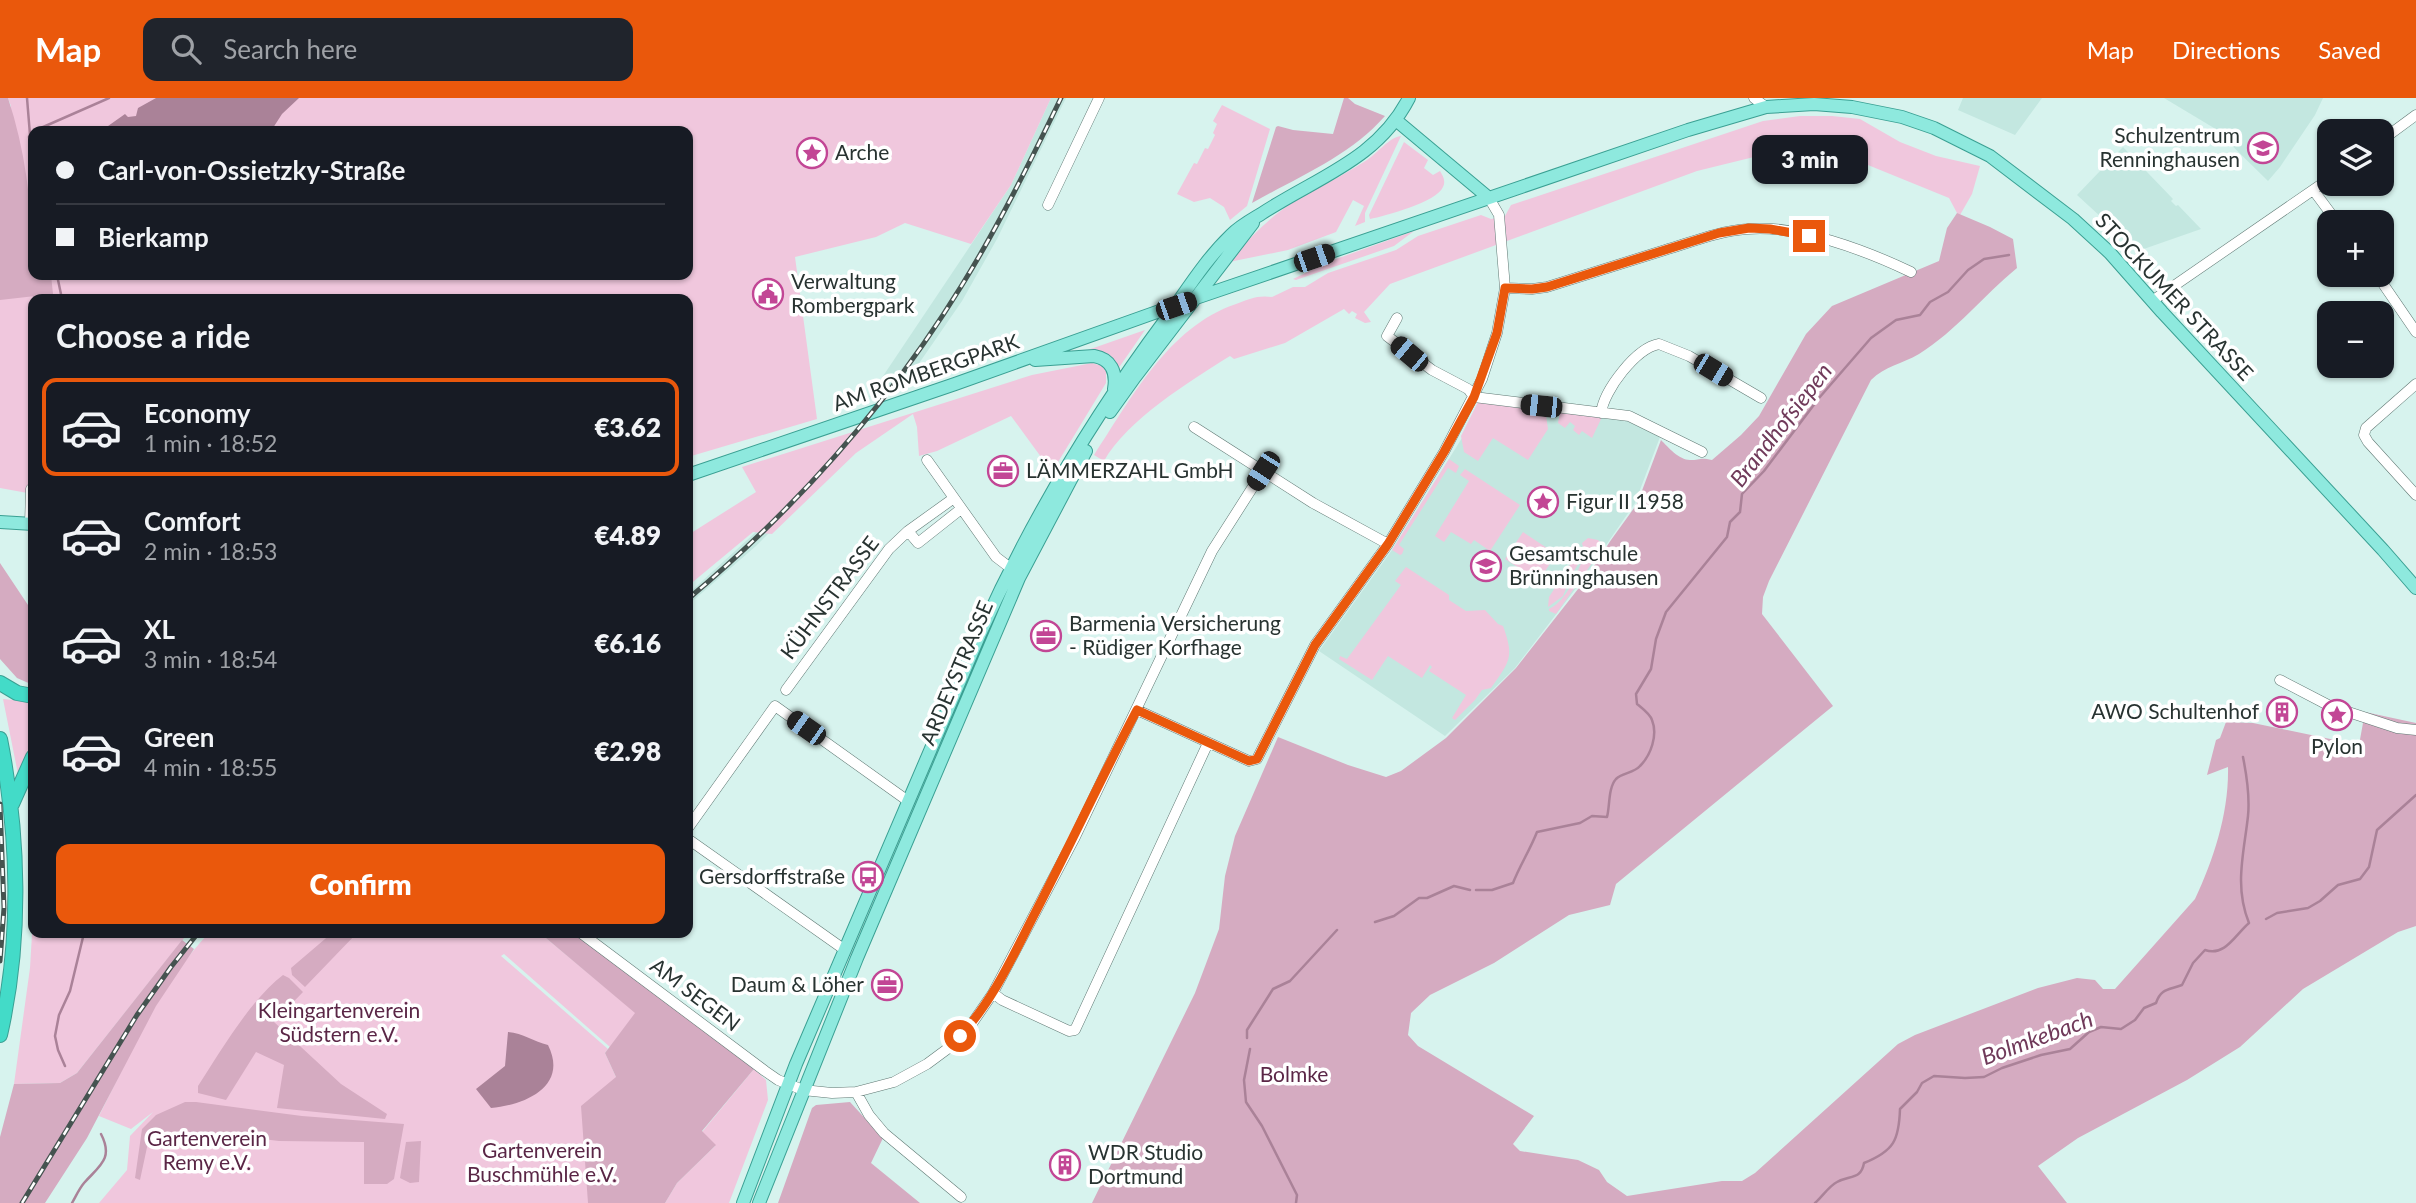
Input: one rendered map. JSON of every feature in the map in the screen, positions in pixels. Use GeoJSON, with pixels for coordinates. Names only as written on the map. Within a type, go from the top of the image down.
{"type":"FeatureCollection","features":[{"type":"Feature","properties":{"kind":"highway"},"geometry":{"type":"LineString","coordinates":[[0,683],[17,693],[28,695]]}},
{"type":"Feature","properties":{"kind":"highway"},"geometry":{"type":"LineString","coordinates":[[0,739],[11,809],[15,893],[9,983],[0,1035]]}},
{"type":"Feature","properties":{"kind":"highway"},"geometry":{"type":"LineString","coordinates":[[11,809],[28,767]]}},
{"type":"Feature","properties":{"kind":"main road","name":"ARDEYSTRASSE"},"geometry":{"type":"LineString","coordinates":[[743,1203],[788,1085],[908,801],[1068,464],[1114,392],[1206,262],[1225,241],[1242,226],[1291,194],[1361,155],[1397,121],[1409,98]]}},
{"type":"Feature","properties":{"kind":"main road","name":"STOCKUMER STRASSE"},"geometry":{"type":"LineString","coordinates":[[1176,306],[1688,130],[1766,107],[1814,104],[1860,107],[1902,117],[1972,145],[2001,163],[2073,219],[2110,253],[2384,550],[2416,589]]}},
{"type":"Feature","properties":{"kind":"main road"},"geometry":{"type":"LineString","coordinates":[[1397,121],[1489,198]]}},
{"type":"Feature","properties":{"kind":"main road","name":"ARDEYSTRASSE"},"geometry":{"type":"LineString","coordinates":[[759,1203],[1015,572],[1114,407],[1257,216]]}},
{"type":"Feature","properties":{"kind":"main road","name":"AM ROMBERGPARK"},"geometry":{"type":"LineString","coordinates":[[693,473],[1176,306]]}},
{"type":"Feature","properties":{"kind":"main road"},"geometry":{"type":"LineString","coordinates":[[1020,361],[1094,355],[1101,357],[1108,361],[1115,373],[1114,392]]}},
{"type":"Feature","properties":{"kind":"main road"},"geometry":{"type":"LineString","coordinates":[[0,522],[28,524]]}},
{"type":"Feature","properties":{"kind":"street"},"geometry":{"type":"LineString","coordinates":[[1048,205],[1099,98]]}},
{"type":"Feature","properties":{"kind":"street"},"geometry":{"type":"LineString","coordinates":[[1754,98],[1766,107]]}},
{"type":"Feature","properties":{"kind":"street"},"geometry":{"type":"LineString","coordinates":[[2394,131],[2416,115]]}},
{"type":"Feature","properties":{"kind":"street"},"geometry":{"type":"LineString","coordinates":[[2152,300],[2317,189]]}},
{"type":"Feature","properties":{"kind":"street"},"geometry":{"type":"LineString","coordinates":[[2314,191],[2328,210]]}},
{"type":"Feature","properties":{"kind":"street"},"geometry":{"type":"LineString","coordinates":[[1137,710],[1249,761],[1257,759],[1315,645],[1388,544],[1474,397],[1494,345],[1505,288],[1499,215],[1489,198]]}},
{"type":"Feature","properties":{"kind":"street"},"geometry":{"type":"LineString","coordinates":[[1505,288],[1547,287],[1719,233],[1749,228],[1770,229],[1843,244],[1876,255],[1911,272]]}},
{"type":"Feature","properties":{"kind":"street"},"geometry":{"type":"LineString","coordinates":[[2385,287],[2416,332]]}},
{"type":"Feature","properties":{"kind":"street"},"geometry":{"type":"LineString","coordinates":[[1398,318],[1387,336],[1432,370],[1468,389],[1474,397],[1629,416],[1702,452]]}},
{"type":"Feature","properties":{"kind":"street"},"geometry":{"type":"LineString","coordinates":[[1601,413],[1611,385],[1645,349],[1659,344],[1689,356],[1761,398]]}},
{"type":"Feature","properties":{"kind":"street"},"geometry":{"type":"LineString","coordinates":[[2416,384],[2366,428],[2364,435],[2416,495]]}},
{"type":"Feature","properties":{"kind":"street"},"geometry":{"type":"LineString","coordinates":[[1194,426],[1313,503],[1388,544]]}},
{"type":"Feature","properties":{"kind":"street"},"geometry":{"type":"LineString","coordinates":[[927,460],[996,557],[1015,572]]}},
{"type":"Feature","properties":{"kind":"street"},"geometry":{"type":"LineString","coordinates":[[788,1085],[803,1090],[832,1093],[856,1092],[894,1082],[927,1064],[950,1047],[971,1025],[993,993],[1074,839],[1212,551],[1263,471]]}},
{"type":"Feature","properties":{"kind":"street","name":"KÜHNSTRASSE"},"geometry":{"type":"LineString","coordinates":[[786,690],[889,549],[908,531],[954,498]]}},
{"type":"Feature","properties":{"kind":"street","name":"KÜHNSTRASSE"},"geometry":{"type":"LineString","coordinates":[[908,531],[918,542],[961,509]]}},
{"type":"Feature","properties":{"kind":"street"},"geometry":{"type":"LineString","coordinates":[[2280,680],[2327,704],[2396,727],[2416,730]]}},
{"type":"Feature","properties":{"kind":"street"},"geometry":{"type":"LineString","coordinates":[[693,821],[775,706],[908,801]]}},
{"type":"Feature","properties":{"kind":"street"},"geometry":{"type":"LineString","coordinates":[[993,993],[1002,1000],[1059,1027],[1075,1030],[1208,743]]}},
{"type":"Feature","properties":{"kind":"street"},"geometry":{"type":"LineString","coordinates":[[693,843],[845,950]]}},
{"type":"Feature","properties":{"kind":"street","name":"AM SEGEN"},"geometry":{"type":"LineString","coordinates":[[588,938],[765,1071],[788,1085]]}},
{"type":"Feature","properties":{"kind":"street"},"geometry":{"type":"LineString","coordinates":[[856,1092],[869,1115],[884,1133],[961,1197]]}},
{"type":"Feature","properties":{"kind":"shaded area"},"geometry":{"type":"Polygon","coordinates":[[[156,98],[299,98],[282,114],[274,126],[108,126],[125,114],[128,117],[136,116],[138,108],[156,98]]]}},
{"type":"Feature","properties":{"kind":"shaded area"},"geometry":{"type":"Polygon","coordinates":[[[1051,98],[1066,98],[997,239],[962,301],[902,388],[869,397],[1011,185],[1051,98]]]}},
{"type":"Feature","properties":{"kind":"shaded area"},"geometry":{"type":"Polygon","coordinates":[[[1963,98],[2042,98],[2015,135],[1958,110],[1963,98]]]}},
{"type":"Feature","properties":{"kind":"shaded area","name":"Schulzentrum Renninghausen"},"geometry":{"type":"Polygon","coordinates":[[[2164,98],[2323,98],[2315,115],[2268,181],[2214,128],[2164,98]]]}},
{"type":"Feature","properties":{"kind":"shaded area"},"geometry":{"type":"Polygon","coordinates":[[[2123,147],[2173,199],[2171,201],[2201,229],[2138,251],[2077,195],[2123,147]]]}},
{"type":"Feature","properties":{"kind":"shaded area","name":"Gesamtschule Brünninghausen"},"geometry":{"type":"Polygon","coordinates":[[[1482,406],[1627,421],[1660,437],[1635,503],[1580,583],[1515,668],[1445,736],[1319,651],[1392,550],[1482,406]]]}},
{"type":"Feature","properties":{"kind":"shaded area"},"geometry":{"type":"Polygon","coordinates":[[[817,485],[756,546],[693,601],[693,589],[770,519],[817,485]]]}},
{"type":"Feature","properties":{"kind":"shaded area"},"geometry":{"type":"Polygon","coordinates":[[[508,1032],[548,1045],[553,1060],[553,1072],[548,1083],[529,1098],[491,1108],[476,1089],[505,1066],[508,1032]]]}},
{"type":"Feature","properties":{"kind":"green space"},"geometry":{"type":"Polygon","coordinates":[[[0,98],[8,98],[20,141],[28,193],[28,280],[52,280],[53,294],[28,294],[28,297],[0,300],[0,98]]]}},
{"type":"Feature","properties":{"kind":"green space"},"geometry":{"type":"Polygon","coordinates":[[[8,98],[1051,98],[1011,185],[971,244],[905,223],[876,237],[795,257],[817,419],[693,456],[693,294],[28,294],[28,493],[0,488],[0,195],[11,106],[8,98]]]}},
{"type":"Feature","properties":{"kind":"green space"},"geometry":{"type":"Polygon","coordinates":[[[1344,98],[1385,116],[1340,154],[1252,203],[1276,127],[1333,134],[1344,98]]]}},
{"type":"Feature","properties":{"kind":"green space"},"geometry":{"type":"Polygon","coordinates":[[[1222,105],[1270,129],[1247,206],[1230,220],[1224,207],[1210,198],[1194,202],[1177,194],[1194,163],[1197,164],[1205,148],[1208,149],[1217,124],[1213,121],[1222,105]]]}},
{"type":"Feature","properties":{"kind":"green space"},"geometry":{"type":"Polygon","coordinates":[[[1800,116],[1860,119],[1900,142],[1936,156],[1980,166],[1972,194],[1960,215],[1949,198],[1836,152],[1819,178],[1758,156],[1697,171],[1390,284],[1364,312],[1371,322],[1365,323],[1355,318],[1357,314],[1352,311],[1349,314],[1344,309],[1285,343],[1234,359],[1230,356],[1143,416],[1114,446],[1104,461],[1094,455],[1153,367],[1190,329],[1212,315],[1250,299],[1272,297],[1293,287],[1305,287],[1328,273],[1396,250],[1418,236],[1481,215],[1491,219],[1505,216],[1511,205],[1763,121],[1800,116]]]}},
{"type":"Feature","properties":{"kind":"green space"},"geometry":{"type":"Polygon","coordinates":[[[1401,136],[1365,213],[1365,222],[1355,226],[1364,206],[1353,200],[1336,232],[1288,250],[1229,262],[1258,230],[1283,209],[1358,166],[1401,136]]]}},
{"type":"Feature","properties":{"kind":"green space"},"geometry":{"type":"Polygon","coordinates":[[[1404,142],[1428,160],[1424,168],[1433,175],[1440,171],[1443,187],[1439,193],[1421,203],[1370,219],[1369,215],[1404,142]]]}},
{"type":"Feature","properties":{"kind":"green space","name":"Bolmke"},"geometry":{"type":"Polygon","coordinates":[[[1957,213],[2013,239],[2017,268],[1932,345],[1882,371],[1871,380],[1763,597],[1762,614],[1833,706],[1616,884],[1610,905],[1569,915],[1494,963],[1430,995],[1411,1013],[1408,1035],[1418,1046],[1534,1116],[1513,1144],[1520,1151],[1578,1160],[1599,1170],[1607,1182],[1627,1196],[1722,1181],[1742,1181],[1755,1173],[1898,1044],[1915,1035],[2038,988],[2077,978],[2095,980],[2103,989],[2115,989],[2195,899],[2202,884],[2219,835],[2226,801],[2228,767],[2207,775],[2216,740],[2220,738],[2226,722],[2253,723],[2359,745],[2365,712],[2416,723],[2416,926],[2398,932],[2303,989],[2240,1047],[2187,1080],[2078,1138],[2038,1166],[2067,1203],[1092,1203],[1195,993],[1219,929],[1225,876],[1235,836],[1278,737],[1386,777],[1401,771],[1446,738],[1516,668],[1582,584],[1637,504],[1661,440],[1682,458],[1712,460],[1759,416],[1806,334],[1832,306],[1939,261],[1947,228],[1957,213]]]}},
{"type":"Feature","properties":{"kind":"green space"},"geometry":{"type":"Polygon","coordinates":[[[1414,231],[1394,246],[1293,279],[1328,262],[1414,231]]]}},
{"type":"Feature","properties":{"kind":"green space"},"geometry":{"type":"Polygon","coordinates":[[[1145,330],[1118,369],[1082,352],[1145,330]]]}},
{"type":"Feature","properties":{"kind":"green space"},"geometry":{"type":"Polygon","coordinates":[[[1092,363],[1102,366],[1106,371],[1106,383],[1052,472],[1011,416],[937,451],[919,456],[917,427],[913,414],[856,453],[772,534],[753,532],[693,582],[693,532],[756,492],[742,467],[1032,375],[1092,363]]]}},
{"type":"Feature","properties":{"kind":"green space"},"geometry":{"type":"Polygon","coordinates":[[[1478,402],[1538,409],[1546,415],[1548,429],[1528,460],[1493,438],[1478,461],[1464,452],[1461,436],[1478,402]]]}},
{"type":"Feature","properties":{"kind":"green space"},"geometry":{"type":"Polygon","coordinates":[[[1560,412],[1602,417],[1592,438],[1582,431],[1579,435],[1570,422],[1565,428],[1558,423],[1560,412]]]}},
{"type":"Feature","properties":{"kind":"green space"},"geometry":{"type":"Polygon","coordinates":[[[1449,459],[1459,466],[1456,473],[1448,468],[1399,545],[1404,549],[1400,555],[1392,550],[1449,459]]]}},
{"type":"Feature","properties":{"kind":"green space"},"geometry":{"type":"Polygon","coordinates":[[[1465,469],[1520,505],[1490,551],[1474,540],[1471,544],[1451,532],[1444,542],[1435,536],[1469,481],[1460,475],[1465,469]]]}},
{"type":"Feature","properties":{"kind":"green space"},"geometry":{"type":"Polygon","coordinates":[[[1523,532],[1556,554],[1539,581],[1505,559],[1523,532]]]}},
{"type":"Feature","properties":{"kind":"green space"},"geometry":{"type":"Polygon","coordinates":[[[1588,538],[1598,540],[1604,546],[1556,614],[1549,611],[1571,586],[1585,555],[1582,543],[1588,538]]]}},
{"type":"Feature","properties":{"kind":"green space"},"geometry":{"type":"Polygon","coordinates":[[[1580,549],[1582,557],[1563,596],[1548,607],[1549,597],[1580,549]]]}},
{"type":"Feature","properties":{"kind":"green space"},"geometry":{"type":"Polygon","coordinates":[[[0,563],[28,605],[28,683],[17,678],[0,659],[0,563]]]}},
{"type":"Feature","properties":{"kind":"green space"},"geometry":{"type":"Polygon","coordinates":[[[1406,567],[1449,595],[1449,600],[1466,611],[1485,610],[1503,626],[1507,637],[1509,653],[1502,672],[1491,688],[1482,690],[1455,720],[1452,718],[1466,695],[1429,671],[1432,667],[1430,665],[1422,678],[1388,656],[1372,680],[1339,659],[1340,656],[1347,659],[1401,585],[1395,581],[1406,567]]]}},
{"type":"Feature","properties":{"kind":"green space"},"geometry":{"type":"Polygon","coordinates":[[[3,699],[28,702],[28,757],[18,774],[3,699]]]}},
{"type":"Feature","properties":{"kind":"green space"},"geometry":{"type":"Polygon","coordinates":[[[32,938],[184,938],[77,1073],[60,1083],[14,1084],[32,938]]]}},
{"type":"Feature","properties":{"kind":"green space"},"geometry":{"type":"Polygon","coordinates":[[[205,938],[546,938],[636,1013],[610,1047],[504,954],[501,956],[608,1049],[605,1053],[616,1077],[588,1191],[588,1203],[99,1203],[127,1170],[130,1136],[153,1112],[131,1129],[99,1116],[161,997],[205,938]]]}},
{"type":"Feature","properties":{"kind":"green space"},"geometry":{"type":"Polygon","coordinates":[[[326,938],[352,938],[305,987],[292,975],[291,968],[326,938]]]}},
{"type":"Feature","properties":{"kind":"green space"},"geometry":{"type":"Polygon","coordinates":[[[546,938],[583,938],[750,1063],[754,1069],[702,1131],[716,1145],[677,1183],[665,1203],[588,1203],[581,1106],[616,1077],[605,1053],[635,1013],[546,938]]]}},
{"type":"Feature","properties":{"kind":"green space"},"geometry":{"type":"Polygon","coordinates":[[[182,940],[194,949],[156,1006],[87,1138],[45,1203],[0,1203],[0,1137],[14,1084],[60,1083],[77,1073],[182,940]]]}},
{"type":"Feature","properties":{"kind":"green space"},"geometry":{"type":"Polygon","coordinates":[[[283,975],[303,992],[274,1022],[341,1084],[387,1114],[385,1119],[277,1108],[284,1065],[256,1052],[226,1100],[198,1093],[198,1086],[237,1027],[259,998],[283,975]]]}},
{"type":"Feature","properties":{"kind":"green space"},"geometry":{"type":"Polygon","coordinates":[[[754,1069],[766,1080],[768,1100],[729,1203],[665,1203],[677,1183],[715,1146],[702,1132],[754,1069]]]}},
{"type":"Feature","properties":{"kind":"green space"},"geometry":{"type":"Polygon","coordinates":[[[185,1102],[302,1116],[404,1124],[394,1179],[387,1184],[364,1184],[364,1142],[279,1141],[246,1137],[220,1139],[220,1142],[149,1138],[140,1180],[135,1178],[142,1129],[156,1115],[185,1102]]]}},
{"type":"Feature","properties":{"kind":"green space"},"geometry":{"type":"Polygon","coordinates":[[[850,1102],[883,1138],[871,1163],[920,1203],[778,1203],[812,1108],[816,1105],[850,1102]]]}},
{"type":"Feature","properties":{"kind":"green space"},"geometry":{"type":"Polygon","coordinates":[[[421,1141],[419,1182],[410,1183],[400,1178],[406,1142],[421,1141]]]}},
{"type":"Feature","properties":{"kind":"waterway"},"geometry":{"type":"LineString","coordinates":[[27,98],[29,126]]}},
{"type":"Feature","properties":{"kind":"waterway"},"geometry":{"type":"LineString","coordinates":[[45,126],[109,98]]}},
{"type":"Feature","properties":{"kind":"waterway","name":"Brandhofsiepen"},"geometry":{"type":"LineString","coordinates":[[1476,890],[1492,890],[1513,883],[1537,832],[1580,823],[1592,816],[1607,817],[1613,783],[1640,766],[1652,744],[1654,726],[1648,714],[1637,704],[1636,694],[1651,669],[1656,639],[1666,612],[1727,537],[1730,522],[1740,512],[1742,494],[1764,471],[1819,398],[1871,338],[1896,320],[1920,315],[1930,302],[1948,292],[1968,270],[1984,259],[2009,255]]}},
{"type":"Feature","properties":{"kind":"waterway"},"geometry":{"type":"LineString","coordinates":[[58,280],[61,294]]}},
{"type":"Feature","properties":{"kind":"waterway","name":"Bolmkebach"},"geometry":{"type":"LineString","coordinates":[[1815,1203],[1834,1184],[1858,1175],[1864,1163],[1888,1149],[1896,1137],[1900,1109],[1922,1083],[1934,1076],[1984,1077],[2041,1055],[2070,1049],[2089,1032],[2101,1027],[2121,1029],[2135,1020],[2144,1008],[2156,1003],[2163,992],[2182,985],[2193,963],[2205,950],[2224,948],[2234,939],[2249,923],[2244,909],[2241,883],[2249,809],[2243,757]]}},
{"type":"Feature","properties":{"kind":"waterway","name":"Bolmkebach"},"geometry":{"type":"LineString","coordinates":[[2266,919],[2277,913],[2308,908],[2338,885],[2360,879],[2369,867],[2377,830],[2416,795]]}},
{"type":"Feature","properties":{"kind":"waterway","name":"Brandhofsiepen"},"geometry":{"type":"LineString","coordinates":[[1375,922],[1394,916],[1419,898],[1427,898],[1454,886],[1470,890]]}},
{"type":"Feature","properties":{"kind":"waterway","name":"Brandhofsiepen"},"geometry":{"type":"LineString","coordinates":[[1247,1038],[1247,1030],[1273,989],[1290,981],[1337,930]]}},
{"type":"Feature","properties":{"kind":"waterway"},"geometry":{"type":"LineString","coordinates":[[65,1066],[55,1036],[59,1015],[70,991],[83,938]]}},
{"type":"Feature","properties":{"kind":"waterway","name":"Brandhofsiepen"},"geometry":{"type":"LineString","coordinates":[[1250,1049],[1244,1080],[1246,1102],[1262,1126],[1297,1195],[1296,1203]]}},
{"type":"Feature","properties":{"kind":"waterway"},"geometry":{"type":"LineString","coordinates":[[72,1203],[82,1185],[103,1162],[106,1150],[101,1134]]}},
{"type":"Feature","properties":{"kind":"railway"},"geometry":{"type":"LineString","coordinates":[[693,595],[802,492],[903,372],[976,262],[1061,98]]}},
{"type":"Feature","properties":{"kind":"railway"},"geometry":{"type":"LineString","coordinates":[[0,804],[4,908],[0,961]]}},
{"type":"Feature","properties":{"kind":"railway"},"geometry":{"type":"LineString","coordinates":[[22,1203],[137,1015],[194,938]]}},
{"type":"Feature","properties":{"kind":"place","name":"Schulzentrum Renninghausen"},"geometry":{"type":"Point","coordinates":[2263,148]}},
{"type":"Feature","properties":{"kind":"place","name":"Arche"},"geometry":{"type":"Point","coordinates":[812,153]}},
{"type":"Feature","properties":{"kind":"place","name":"Verwaltung Rombergpark"},"geometry":{"type":"Point","coordinates":[768,294]}},
{"type":"Feature","properties":{"kind":"place","name":"LÄMMERZAHL GmbH"},"geometry":{"type":"Point","coordinates":[1003,471]}},
{"type":"Feature","properties":{"kind":"place","name":"Figur II 1958"},"geometry":{"type":"Point","coordinates":[1543,502]}},
{"type":"Feature","properties":{"kind":"place","name":"Gesamtschule Brünninghausen"},"geometry":{"type":"Point","coordinates":[1486,566]}},
{"type":"Feature","properties":{"kind":"place","name":"Barmenia Versicherung - Rüdiger Korfhage"},"geometry":{"type":"Point","coordinates":[1046,636]}},
{"type":"Feature","properties":{"kind":"place","name":"AWO Schultenhof"},"geometry":{"type":"Point","coordinates":[2282,712]}},
{"type":"Feature","properties":{"kind":"place","name":"Pylon"},"geometry":{"type":"Point","coordinates":[2337,715]}},
{"type":"Feature","properties":{"kind":"place","name":"Gersdorffstraße"},"geometry":{"type":"Point","coordinates":[868,877]}},
{"type":"Feature","properties":{"kind":"place","name":"Daum & Löher"},"geometry":{"type":"Point","coordinates":[887,985]}},
{"type":"Feature","properties":{"kind":"place","name":"WDR Studio Dortmund"},"geometry":{"type":"Point","coordinates":[1065,1165]}},
{"type":"Feature","properties":{"kind":"route"},"geometry":{"type":"LineString","coordinates":[[960,1036],[993,993],[1074,839],[1137,710],[1249,761],[1257,759],[1315,645],[1388,544],[1474,397],[1497,333],[1505,288],[1547,287],[1719,233],[1749,228],[1809,236]]}},
{"type":"Feature","properties":{"kind":"park label","name":"Kleingartenverein Südstern e.V."},"geometry":{"type":"Point","coordinates":[339,1023]}},
{"type":"Feature","properties":{"kind":"park label","name":"Gartenverein Remy e.V."},"geometry":{"type":"Point","coordinates":[207,1151]}},
{"type":"Feature","properties":{"kind":"park label","name":"Gartenverein Buschmühle e.V."},"geometry":{"type":"Point","coordinates":[542,1163]}}]}
